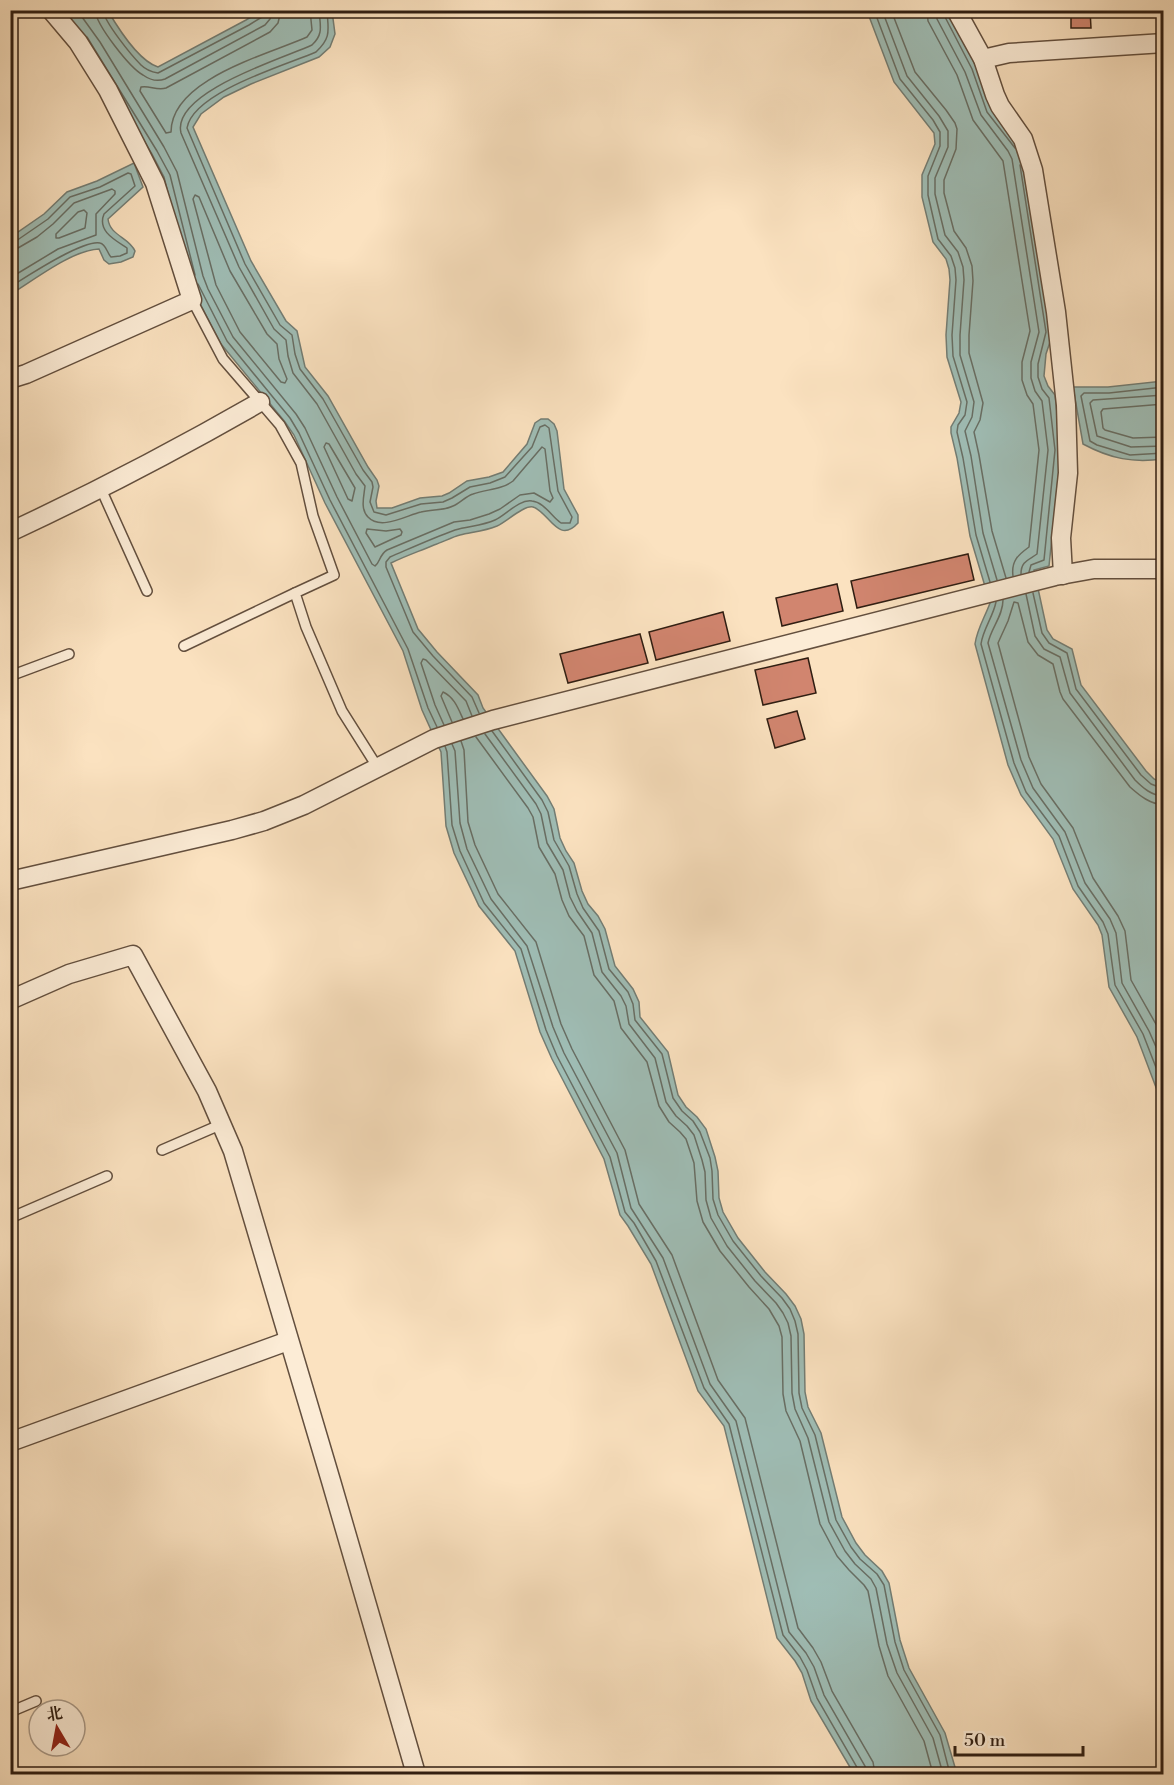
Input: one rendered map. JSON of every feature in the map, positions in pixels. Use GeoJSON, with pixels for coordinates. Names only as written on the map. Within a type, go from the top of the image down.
{"type":"FeatureCollection","features":[{"type":"Feature","properties":{"kind":"street"},"geometry":{"type":"LineString","coordinates":[[10,379],[192,300],[155,183],[108,90],[78,42],[51,10]]}},
{"type":"Feature","properties":{"kind":"street"},"geometry":{"type":"LineString","coordinates":[[956,10],[983,59],[995,95],[1023,139],[1030,159],[1062,359],[1068,472],[1059,576]]}},
{"type":"Feature","properties":{"kind":"street"},"geometry":{"type":"LineString","coordinates":[[983,59],[1009,53],[1164,43]]}},
{"type":"Feature","properties":{"kind":"street"},"geometry":{"type":"LineString","coordinates":[[10,532],[187,444],[260,402]]}},
{"type":"Feature","properties":{"kind":"street"},"geometry":{"type":"LineString","coordinates":[[10,881],[264,821],[304,805],[435,739],[493,720],[1059,576],[1094,569],[1164,569]]}},
{"type":"Feature","properties":{"kind":"street"},"geometry":{"type":"LineString","coordinates":[[10,1000],[69,974],[133,955],[207,1091],[232,1151],[416,1774]]}},
{"type":"Feature","properties":{"kind":"street"},"geometry":{"type":"LineString","coordinates":[[10,1442],[288,1341]]}},
{"type":"Feature","properties":{"kind":"lane"},"geometry":{"type":"LineString","coordinates":[[184,646],[334,575],[313,516],[301,463],[280,425],[223,359],[192,300]]}},
{"type":"Feature","properties":{"kind":"lane"},"geometry":{"type":"LineString","coordinates":[[100,489],[147,591]]}},
{"type":"Feature","properties":{"kind":"lane"},"geometry":{"type":"LineString","coordinates":[[295,593],[306,627],[342,711],[378,768]]}},
{"type":"Feature","properties":{"kind":"lane"},"geometry":{"type":"LineString","coordinates":[[10,676],[69,654]]}},
{"type":"Feature","properties":{"kind":"lane"},"geometry":{"type":"LineString","coordinates":[[162,1150],[222,1124]]}},
{"type":"Feature","properties":{"kind":"lane"},"geometry":{"type":"LineString","coordinates":[[10,1218],[107,1176]]}},
{"type":"Feature","properties":{"kind":"lane"},"geometry":{"type":"LineString","coordinates":[[10,1712],[27,1705]]}},
{"type":"Feature","properties":{"kind":"water"},"geometry":{"type":"Polygon","coordinates":[[[60,11],[108,11],[136,51],[158,67],[261,11],[332,11],[335,34],[330,47],[319,57],[224,97],[201,114],[193,127],[251,261],[286,321],[297,331],[305,367],[328,396],[377,480],[379,486],[377,508],[392,508],[420,498],[442,496],[467,481],[503,472],[527,444],[535,423],[541,419],[548,419],[554,424],[557,431],[564,489],[578,515],[578,523],[571,529],[559,529],[539,510],[529,507],[497,526],[457,536],[391,563],[418,629],[478,695],[483,708],[547,796],[554,809],[560,838],[574,863],[582,891],[605,929],[615,966],[633,989],[639,1002],[640,1017],[668,1052],[678,1095],[706,1129],[718,1171],[719,1198],[723,1212],[738,1238],[795,1306],[804,1334],[805,1392],[808,1407],[821,1433],[842,1517],[856,1543],[882,1571],[889,1583],[900,1640],[909,1668],[945,1733],[957,1774],[854,1774],[811,1701],[802,1673],[777,1638],[724,1426],[698,1391],[651,1264],[620,1215],[604,1159],[540,1032],[515,951],[479,906],[454,853],[446,826],[441,752],[422,710],[403,651],[325,503],[294,435],[221,344],[190,280],[164,177],[89,49],[60,11]]]}},
{"type":"Feature","properties":{"kind":"water"},"geometry":{"type":"Polygon","coordinates":[[[867,11],[948,11],[1020,144],[1053,333],[1046,354],[1044,376],[1055,395],[1061,450],[1049,566],[1034,570],[1047,630],[1053,639],[1072,649],[1081,685],[1146,771],[1163,784],[1163,1106],[1137,1037],[1109,987],[1102,935],[1098,925],[1073,889],[1053,839],[1021,795],[1008,765],[975,644],[990,603],[970,536],[951,433],[951,427],[959,413],[961,402],[947,357],[949,269],[946,259],[933,242],[922,197],[922,175],[935,144],[934,133],[894,82],[867,11]]]}},
{"type":"Feature","properties":{"kind":"water"},"geometry":{"type":"Polygon","coordinates":[[[134,163],[143,187],[108,219],[112,229],[132,246],[135,251],[133,257],[109,264],[104,260],[99,249],[77,254],[11,294],[11,237],[44,214],[67,192],[97,181],[134,163]]]}},
{"type":"Feature","properties":{"kind":"water"},"geometry":{"type":"Polygon","coordinates":[[[1163,381],[1163,459],[1122,459],[1083,444],[1073,387],[1108,387],[1163,381]]]}},
{"type":"Feature","properties":{"kind":"building"},"geometry":{"type":"Polygon","coordinates":[[[1071,10],[1090,10],[1091,28],[1071,28],[1071,10]]]}},
{"type":"Feature","properties":{"kind":"building"},"geometry":{"type":"Polygon","coordinates":[[[968,554],[974,580],[857,608],[851,581],[968,554]]]}},
{"type":"Feature","properties":{"kind":"building"},"geometry":{"type":"Polygon","coordinates":[[[837,584],[843,611],[782,626],[776,598],[837,584]]]}},
{"type":"Feature","properties":{"kind":"building"},"geometry":{"type":"Polygon","coordinates":[[[723,612],[730,641],[656,660],[649,632],[723,612]]]}},
{"type":"Feature","properties":{"kind":"building"},"geometry":{"type":"Polygon","coordinates":[[[640,634],[648,663],[568,683],[560,654],[640,634]]]}},
{"type":"Feature","properties":{"kind":"building"},"geometry":{"type":"Polygon","coordinates":[[[808,658],[816,693],[763,705],[755,670],[808,658]]]}},
{"type":"Feature","properties":{"kind":"building"},"geometry":{"type":"Polygon","coordinates":[[[797,711],[805,739],[775,748],[767,719],[797,711]]]}}]}
